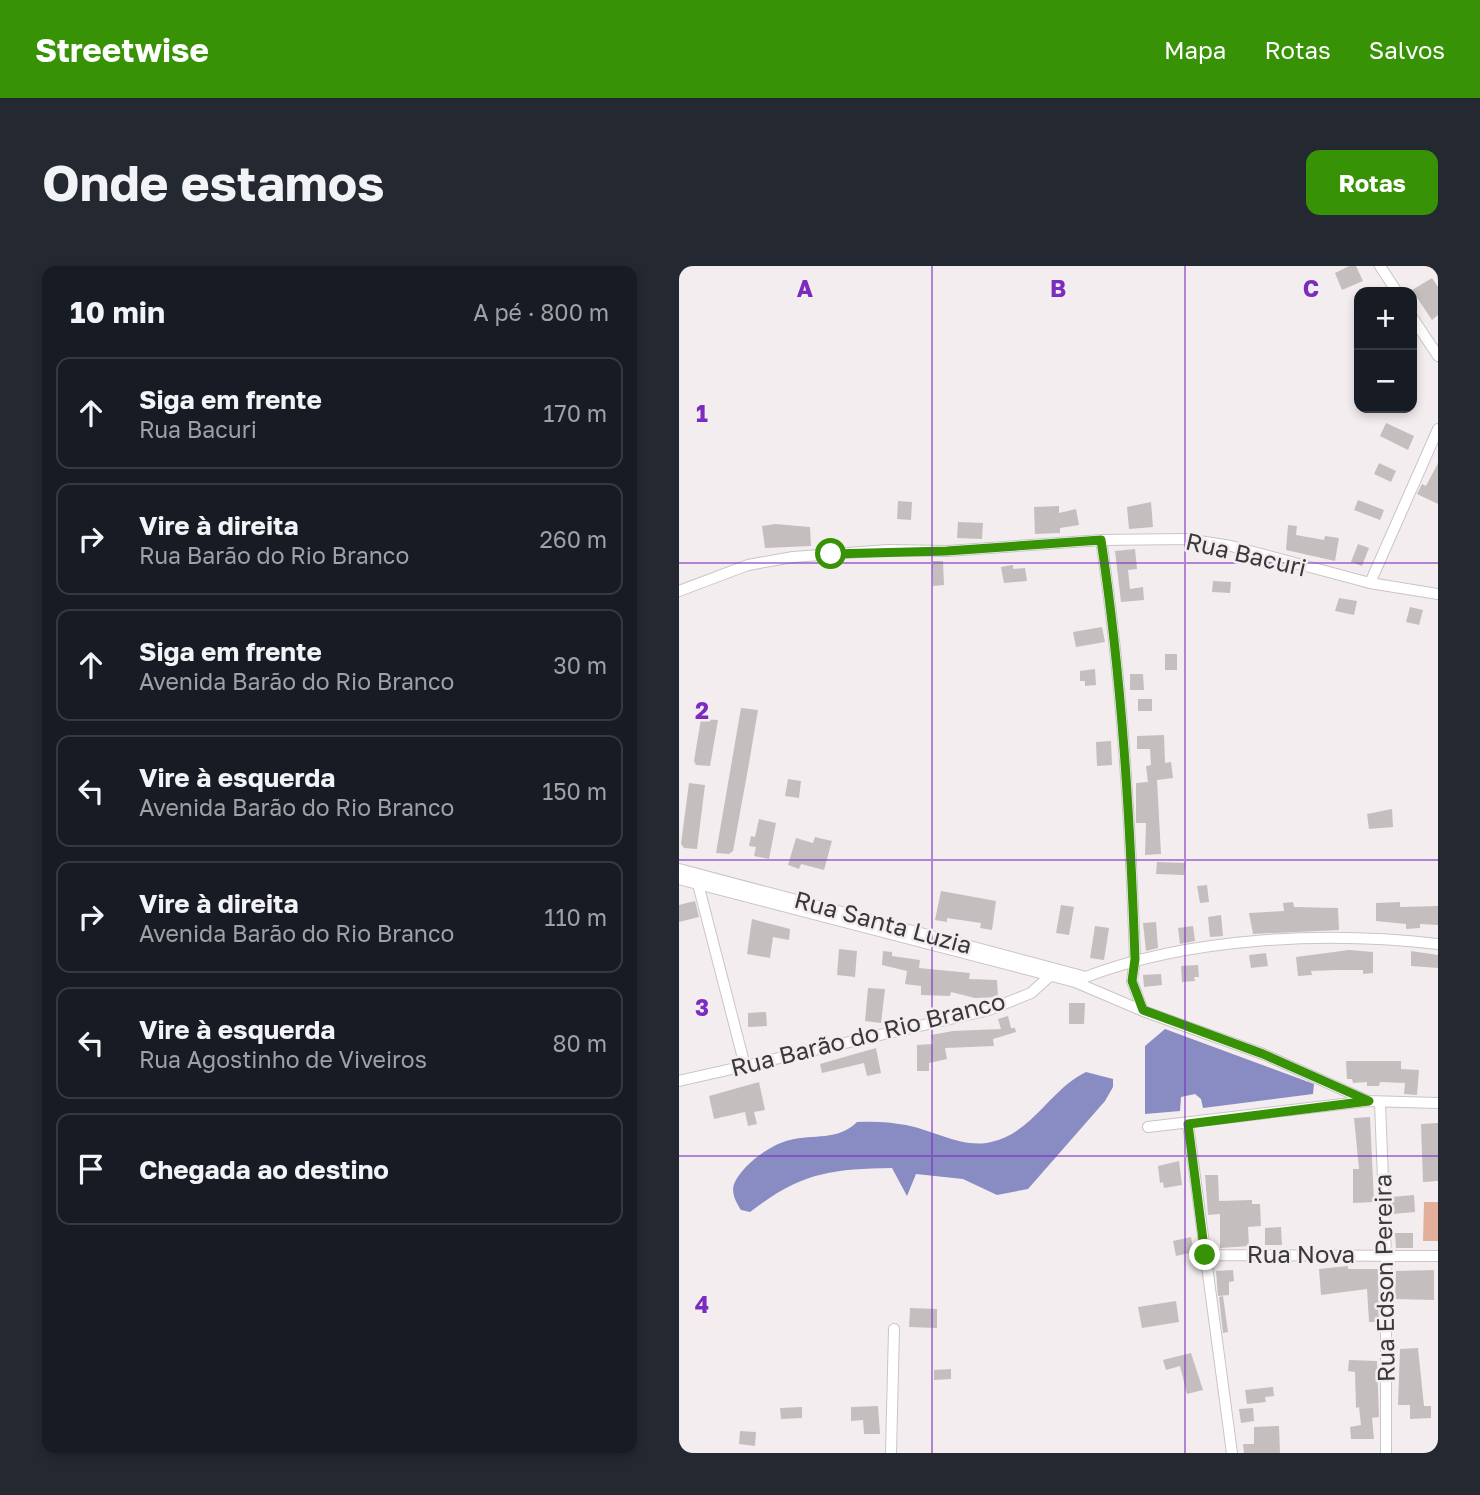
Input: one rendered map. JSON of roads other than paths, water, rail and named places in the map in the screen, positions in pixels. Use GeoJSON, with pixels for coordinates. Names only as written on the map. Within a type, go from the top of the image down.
{"type":"FeatureCollection","features":[{"type":"Feature","properties":{"kind":"street"},"geometry":{"type":"LineString","coordinates":[[1380,266],[1394,287]]}},
{"type":"Feature","properties":{"kind":"street"},"geometry":{"type":"LineString","coordinates":[[1417,324],[1438,356]]}},
{"type":"Feature","properties":{"kind":"street"},"geometry":{"type":"LineString","coordinates":[[1370,583],[1438,429]]}},
{"type":"Feature","properties":{"kind":"street","name":"Rua Bacuri"},"geometry":{"type":"LineString","coordinates":[[679,591],[748,565],[771,560],[842,553],[947,551],[1101,540],[1187,539],[1231,546],[1370,583],[1438,594]]}},
{"type":"Feature","properties":{"kind":"street"},"geometry":{"type":"LineString","coordinates":[[1101,540],[1113,620],[1130,807],[1135,959],[1132,981],[1143,1010]]}},
{"type":"Feature","properties":{"kind":"street","name":"Rua Santa Luzia"},"geometry":{"type":"LineString","coordinates":[[679,869],[1086,977]]}},
{"type":"Feature","properties":{"kind":"street"},"geometry":{"type":"LineString","coordinates":[[708,876],[698,884],[745,1066]]}},
{"type":"Feature","properties":{"kind":"street","name":"Rua Santa Luzia"},"geometry":{"type":"LineString","coordinates":[[679,879],[1075,982],[1263,1054],[1369,1101]]}},
{"type":"Feature","properties":{"kind":"street"},"geometry":{"type":"LineString","coordinates":[[1075,982],[1135,959],[1310,939],[1438,944]]}},
{"type":"Feature","properties":{"kind":"street","name":"Rua Barão do Rio Branco"},"geometry":{"type":"LineString","coordinates":[[679,1081],[989,1010],[1031,993],[1051,975]]}},
{"type":"Feature","properties":{"kind":"street"},"geometry":{"type":"LineString","coordinates":[[1148,1127],[1369,1101],[1438,1104]]}},
{"type":"Feature","properties":{"kind":"street","name":"Rua Edson Pereira"},"geometry":{"type":"LineString","coordinates":[[1380,1103],[1386,1256],[1386,1453]]}},
{"type":"Feature","properties":{"kind":"street"},"geometry":{"type":"LineString","coordinates":[[1188,1124],[1232,1453]]}},
{"type":"Feature","properties":{"kind":"street","name":"Rua Nova"},"geometry":{"type":"LineString","coordinates":[[1205,1255],[1438,1256]]}},
{"type":"Feature","properties":{"kind":"street"},"geometry":{"type":"LineString","coordinates":[[891,1453],[894,1329]]}},
{"type":"Feature","properties":{"kind":"water"},"geometry":{"type":"Polygon","coordinates":[[[1165,1029],[1314,1084],[1313,1094],[1203,1108],[1201,1099],[1195,1094],[1181,1097],[1180,1111],[1145,1114],[1145,1046],[1165,1029]]]}},
{"type":"Feature","properties":{"kind":"water"},"geometry":{"type":"Polygon","coordinates":[[[1086,1072],[1113,1079],[1113,1087],[1105,1101],[1028,1189],[997,1195],[963,1179],[916,1174],[907,1196],[892,1168],[850,1170],[817,1176],[785,1189],[750,1212],[741,1210],[734,1197],[734,1184],[743,1170],[758,1156],[782,1142],[842,1132],[857,1122],[888,1122],[916,1127],[970,1143],[991,1142],[1019,1130],[1062,1089],[1086,1072]]]}}]}
